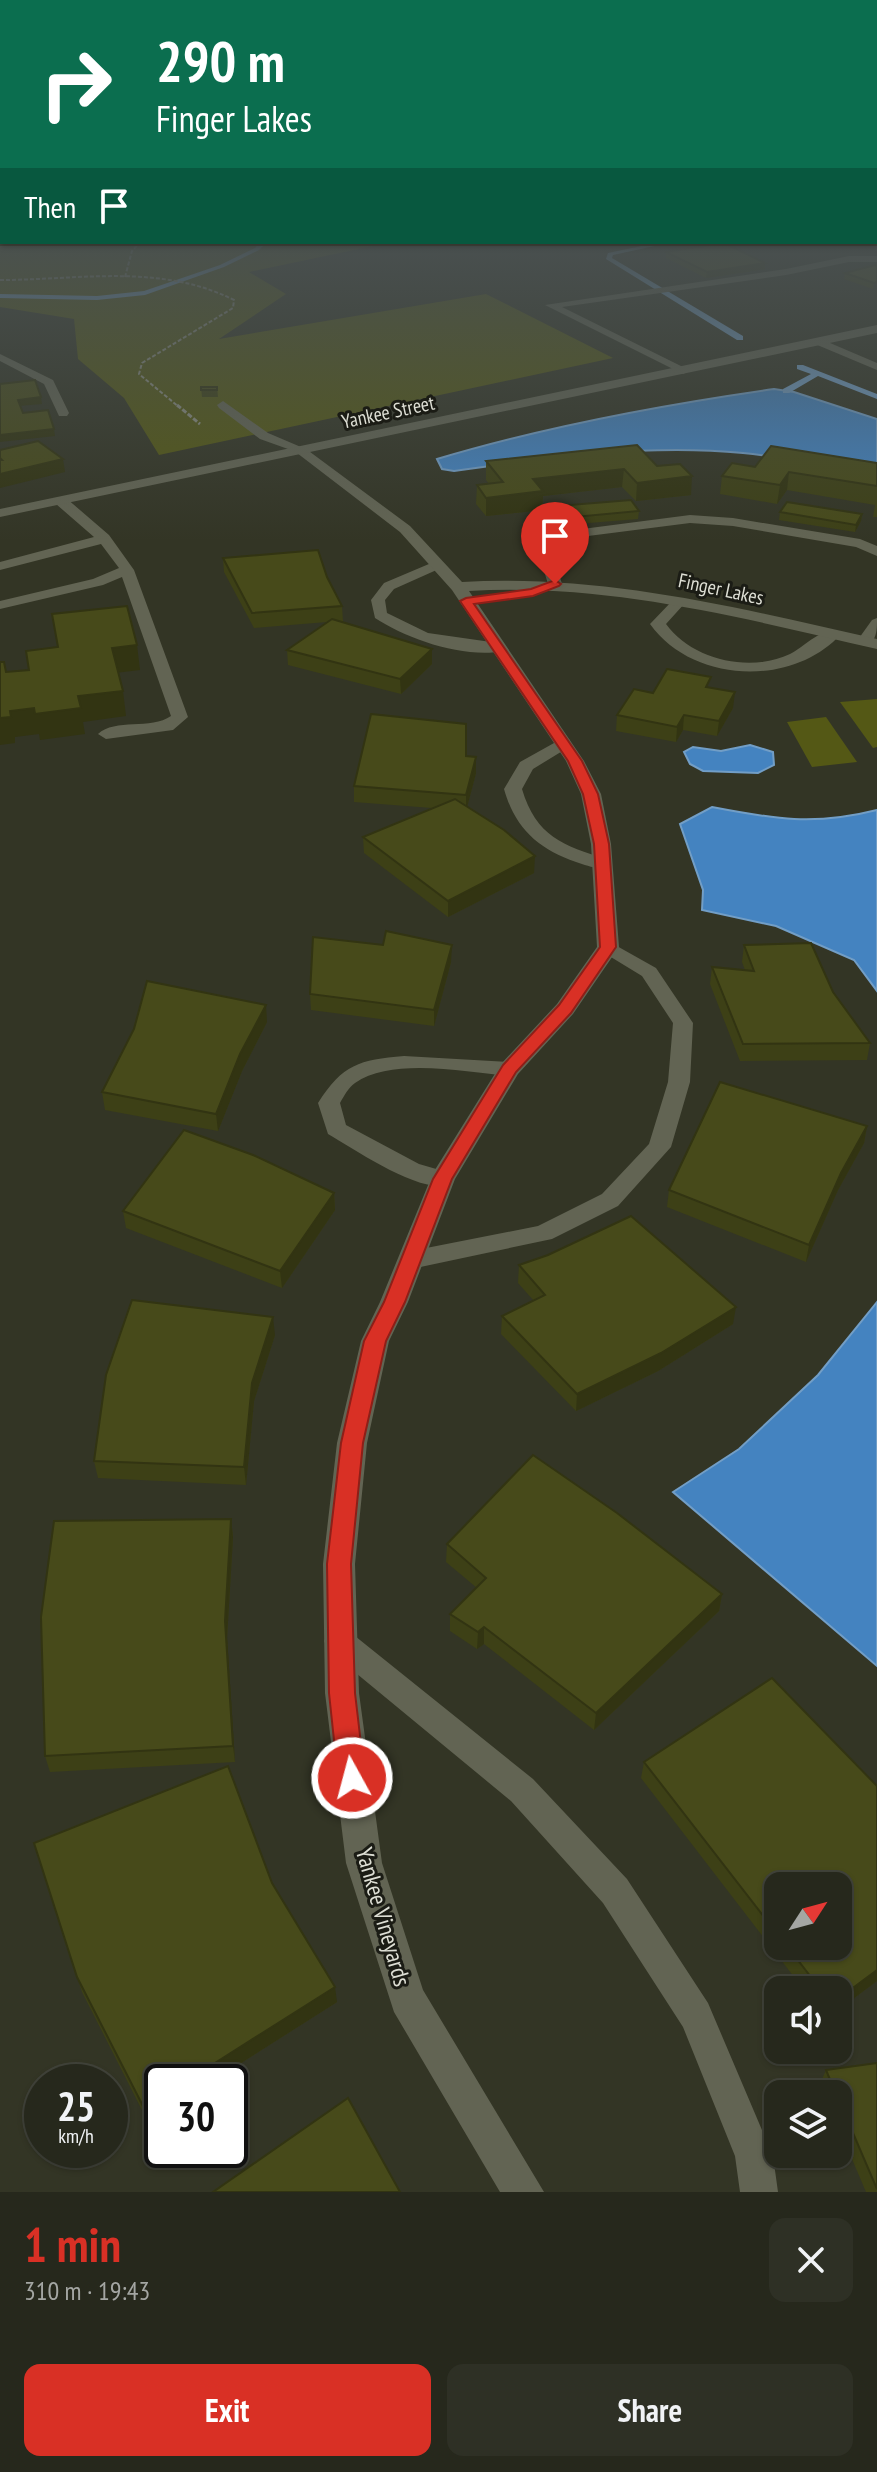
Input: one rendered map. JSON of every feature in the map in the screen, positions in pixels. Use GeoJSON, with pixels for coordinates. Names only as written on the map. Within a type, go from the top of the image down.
{"type":"FeatureCollection","features":[{"type":"Feature","properties":{"kind":"street","name":"Yankee Street"},"geometry":{"type":"LineString","coordinates":[[0,513],[840,337]]}},
{"type":"Feature","properties":{"kind":"street"},"geometry":{"type":"LineString","coordinates":[[302,450],[405,529],[462,594],[563,743],[591,794],[601,844],[608,947]]}},
{"type":"Feature","properties":{"kind":"street","name":"Finger Lakes"},"geometry":{"type":"LineString","coordinates":[[462,594],[533,592],[555,584],[625,592],[871,642]]}},
{"type":"Feature","properties":{"kind":"street","name":"Yankee Vineyards"},"geometry":{"type":"LineString","coordinates":[[523,2192],[407,1999],[364,1863],[348,1749],[339,1641],[339,1564],[352,1443],[375,1341],[442,1179],[509,1069],[565,1009],[608,947]]}},
{"type":"Feature","properties":{"kind":"lane"},"geometry":{"type":"LineString","coordinates":[[615,337],[683,371]]}},
{"type":"Feature","properties":{"kind":"lane"},"geometry":{"type":"LineString","coordinates":[[819,342],[877,367]]}},
{"type":"Feature","properties":{"kind":"lane"},"geometry":{"type":"LineString","coordinates":[[0,357],[49,382],[63,413]]}},
{"type":"Feature","properties":{"kind":"lane"},"geometry":{"type":"LineString","coordinates":[[0,376],[26,371]]}},
{"type":"Feature","properties":{"kind":"lane"},"geometry":{"type":"LineString","coordinates":[[223,405],[264,436],[302,450]]}},
{"type":"Feature","properties":{"kind":"lane"},"geometry":{"type":"LineString","coordinates":[[61,501],[104,538],[127,570],[180,717],[167,726],[106,734]]}},
{"type":"Feature","properties":{"kind":"lane"},"geometry":{"type":"LineString","coordinates":[[555,584],[541,538],[690,519],[733,522],[860,543],[877,552]]}},
{"type":"Feature","properties":{"kind":"lane"},"geometry":{"type":"LineString","coordinates":[[0,566],[88,545],[104,538]]}},
{"type":"Feature","properties":{"kind":"lane"},"geometry":{"type":"LineString","coordinates":[[436,565],[389,586],[378,600],[380,615],[403,631],[434,643],[498,648]]}},
{"type":"Feature","properties":{"kind":"lane"},"geometry":{"type":"LineString","coordinates":[[0,605],[98,582],[127,570]]}},
{"type":"Feature","properties":{"kind":"lane"},"geometry":{"type":"LineString","coordinates":[[678,603],[658,624],[666,638],[693,655],[734,667],[779,664],[833,634]]}},
{"type":"Feature","properties":{"kind":"lane"},"geometry":{"type":"LineString","coordinates":[[871,642],[877,623]]}},
{"type":"Feature","properties":{"kind":"lane"},"geometry":{"type":"LineString","coordinates":[[563,743],[526,766],[513,789],[518,813],[561,852],[600,863]]}},
{"type":"Feature","properties":{"kind":"lane"},"geometry":{"type":"LineString","coordinates":[[411,1260],[544,1233],[610,1200],[660,1147],[679,1082],[683,1023],[649,972],[608,947]]}},
{"type":"Feature","properties":{"kind":"lane"},"geometry":{"type":"LineString","coordinates":[[442,1179],[411,1170],[336,1129],[329,1103],[346,1079],[381,1065],[418,1062],[509,1069]]}},
{"type":"Feature","properties":{"kind":"lane"},"geometry":{"type":"LineString","coordinates":[[339,1641],[522,1790],[615,1891],[696,2015],[754,2156],[759,2192]]}},
{"type":"Feature","properties":{"kind":"path"},"geometry":{"type":"LineString","coordinates":[[185,337],[142,363],[139,374],[247,461]]}},
{"type":"Feature","properties":{"kind":"shaded area"},"geometry":{"type":"Polygon","coordinates":[[[76,337],[572,337],[613,358],[159,455],[124,398],[78,359],[76,337]]]}},
{"type":"Feature","properties":{"kind":"shaded area"},"geometry":{"type":"Polygon","coordinates":[[[877,699],[877,747],[873,748],[840,702],[877,699]]]}},
{"type":"Feature","properties":{"kind":"shaded area"},"geometry":{"type":"Polygon","coordinates":[[[826,717],[857,762],[812,767],[787,722],[826,717]]]}},
{"type":"Feature","properties":{"kind":"water"},"geometry":{"type":"Polygon","coordinates":[[[774,389],[794,392],[877,419],[877,475],[777,457],[707,451],[598,453],[454,471],[442,469],[437,459],[520,436],[604,418],[774,389]]]}},
{"type":"Feature","properties":{"kind":"water"},"geometry":{"type":"Polygon","coordinates":[[[750,745],[773,752],[774,765],[758,773],[703,771],[690,764],[684,752],[693,747],[721,751],[750,745]]]}},
{"type":"Feature","properties":{"kind":"water"},"geometry":{"type":"Polygon","coordinates":[[[712,807],[794,819],[833,818],[877,810],[877,991],[854,960],[776,926],[702,910],[703,890],[680,824],[712,807]]]}},
{"type":"Feature","properties":{"kind":"water"},"geometry":{"type":"Polygon","coordinates":[[[877,1302],[877,1666],[673,1492],[739,1449],[818,1375],[877,1302]]]}},
{"type":"Feature","properties":{"kind":"building"},"geometry":{"type":"Polygon","coordinates":[[[35,380],[41,397],[18,400],[23,413],[48,410],[54,429],[0,435],[0,384],[35,380]]]}},
{"type":"Feature","properties":{"kind":"building"},"geometry":{"type":"Polygon","coordinates":[[[201,387],[217,387],[217,390],[201,390],[201,387]]]}},
{"type":"Feature","properties":{"kind":"building"},"geometry":{"type":"Polygon","coordinates":[[[38,441],[63,459],[0,474],[0,450],[38,441]]]}},
{"type":"Feature","properties":{"kind":"building"},"geometry":{"type":"Polygon","coordinates":[[[637,445],[657,466],[680,464],[692,476],[637,483],[624,469],[533,479],[543,491],[486,498],[477,485],[503,482],[486,461],[637,445]]]}},
{"type":"Feature","properties":{"kind":"building"},"geometry":{"type":"Polygon","coordinates":[[[771,446],[877,463],[877,486],[789,472],[780,485],[722,476],[732,463],[755,467],[771,446]]]}},
{"type":"Feature","properties":{"kind":"building"},"geometry":{"type":"Polygon","coordinates":[[[631,500],[639,511],[564,518],[557,506],[631,500]]]}},
{"type":"Feature","properties":{"kind":"building"},"geometry":{"type":"Polygon","coordinates":[[[787,502],[862,514],[856,525],[780,512],[787,502]]]}},
{"type":"Feature","properties":{"kind":"building"},"geometry":{"type":"Polygon","coordinates":[[[318,550],[342,606],[252,613],[223,558],[318,550]]]}},
{"type":"Feature","properties":{"kind":"building"},"geometry":{"type":"Polygon","coordinates":[[[127,606],[137,645],[112,648],[123,691],[78,696],[81,708],[35,714],[34,708],[10,711],[11,717],[0,718],[0,662],[4,662],[6,672],[29,670],[26,651],[58,647],[52,614],[127,606]]]}},
{"type":"Feature","properties":{"kind":"building"},"geometry":{"type":"Polygon","coordinates":[[[332,619],[432,649],[400,679],[287,650],[332,619]]]}},
{"type":"Feature","properties":{"kind":"building"},"geometry":{"type":"Polygon","coordinates":[[[667,669],[711,677],[706,687],[735,692],[719,721],[684,715],[677,727],[617,715],[634,689],[653,693],[667,669]]]}},
{"type":"Feature","properties":{"kind":"building"},"geometry":{"type":"Polygon","coordinates":[[[371,714],[466,724],[466,756],[476,757],[466,795],[354,786],[371,714]]]}},
{"type":"Feature","properties":{"kind":"building"},"geometry":{"type":"Polygon","coordinates":[[[455,799],[504,830],[535,856],[448,901],[363,837],[455,799]]]}},
{"type":"Feature","properties":{"kind":"building"},"geometry":{"type":"Polygon","coordinates":[[[386,931],[452,945],[434,1010],[310,994],[313,937],[383,945],[386,931]]]}},
{"type":"Feature","properties":{"kind":"building"},"geometry":{"type":"Polygon","coordinates":[[[811,943],[833,992],[870,1043],[743,1044],[712,967],[754,971],[744,945],[811,943]]]}},
{"type":"Feature","properties":{"kind":"building"},"geometry":{"type":"Polygon","coordinates":[[[147,981],[266,1005],[240,1054],[216,1114],[102,1092],[134,1029],[147,981]]]}},
{"type":"Feature","properties":{"kind":"building"},"geometry":{"type":"Polygon","coordinates":[[[720,1082],[867,1126],[841,1173],[809,1245],[669,1190],[720,1082]]]}},
{"type":"Feature","properties":{"kind":"building"},"geometry":{"type":"Polygon","coordinates":[[[184,1130],[253,1155],[334,1193],[280,1271],[123,1211],[184,1130]]]}},
{"type":"Feature","properties":{"kind":"building"},"geometry":{"type":"Polygon","coordinates":[[[631,1216],[736,1307],[661,1353],[577,1394],[502,1316],[545,1295],[519,1265],[548,1255],[631,1216]]]}},
{"type":"Feature","properties":{"kind":"building"},"geometry":{"type":"Polygon","coordinates":[[[132,1300],[273,1317],[252,1383],[244,1467],[94,1461],[106,1375],[132,1300]]]}},
{"type":"Feature","properties":{"kind":"building"},"geometry":{"type":"Polygon","coordinates":[[[533,1455],[617,1513],[722,1594],[596,1713],[484,1627],[478,1632],[450,1614],[486,1578],[447,1544],[533,1455]]]}},
{"type":"Feature","properties":{"kind":"building"},"geometry":{"type":"Polygon","coordinates":[[[231,1519],[225,1621],[233,1746],[45,1756],[41,1617],[54,1521],[231,1519]]]}},
{"type":"Feature","properties":{"kind":"building"},"geometry":{"type":"Polygon","coordinates":[[[772,1678],[877,1786],[877,1970],[852,1989],[852,1976],[810,1976],[798,1960],[852,1960],[852,1872],[764,1872],[764,1917],[644,1762],[772,1678]]]}},
{"type":"Feature","properties":{"kind":"building"},"geometry":{"type":"Polygon","coordinates":[[[228,1766],[272,1883],[335,1987],[213,2064],[144,2064],[144,2108],[128,2077],[128,2064],[121,2064],[77,1977],[34,1843],[228,1766]]]}},
{"type":"Feature","properties":{"kind":"building"},"geometry":{"type":"Polygon","coordinates":[[[877,2063],[877,2189],[852,2131],[852,2080],[830,2080],[826,2070],[877,2063]]]}},
{"type":"Feature","properties":{"kind":"building"},"geometry":{"type":"Polygon","coordinates":[[[348,2098],[400,2192],[213,2192],[348,2098]]]}},
{"type":"Feature","properties":{"kind":"waterway"},"geometry":{"type":"LineString","coordinates":[[800,367],[877,397]]}},
{"type":"Feature","properties":{"kind":"waterway"},"geometry":{"type":"LineString","coordinates":[[786,391],[815,375]]}},
{"type":"Feature","properties":{"kind":"route"},"geometry":{"type":"LineString","coordinates":[[352,1778],[342,1693],[339,1564],[352,1443],[375,1341],[394,1302],[442,1179],[509,1069],[565,1009],[608,947],[601,844],[591,794],[575,761],[466,601],[533,592],[555,584]]}}]}
